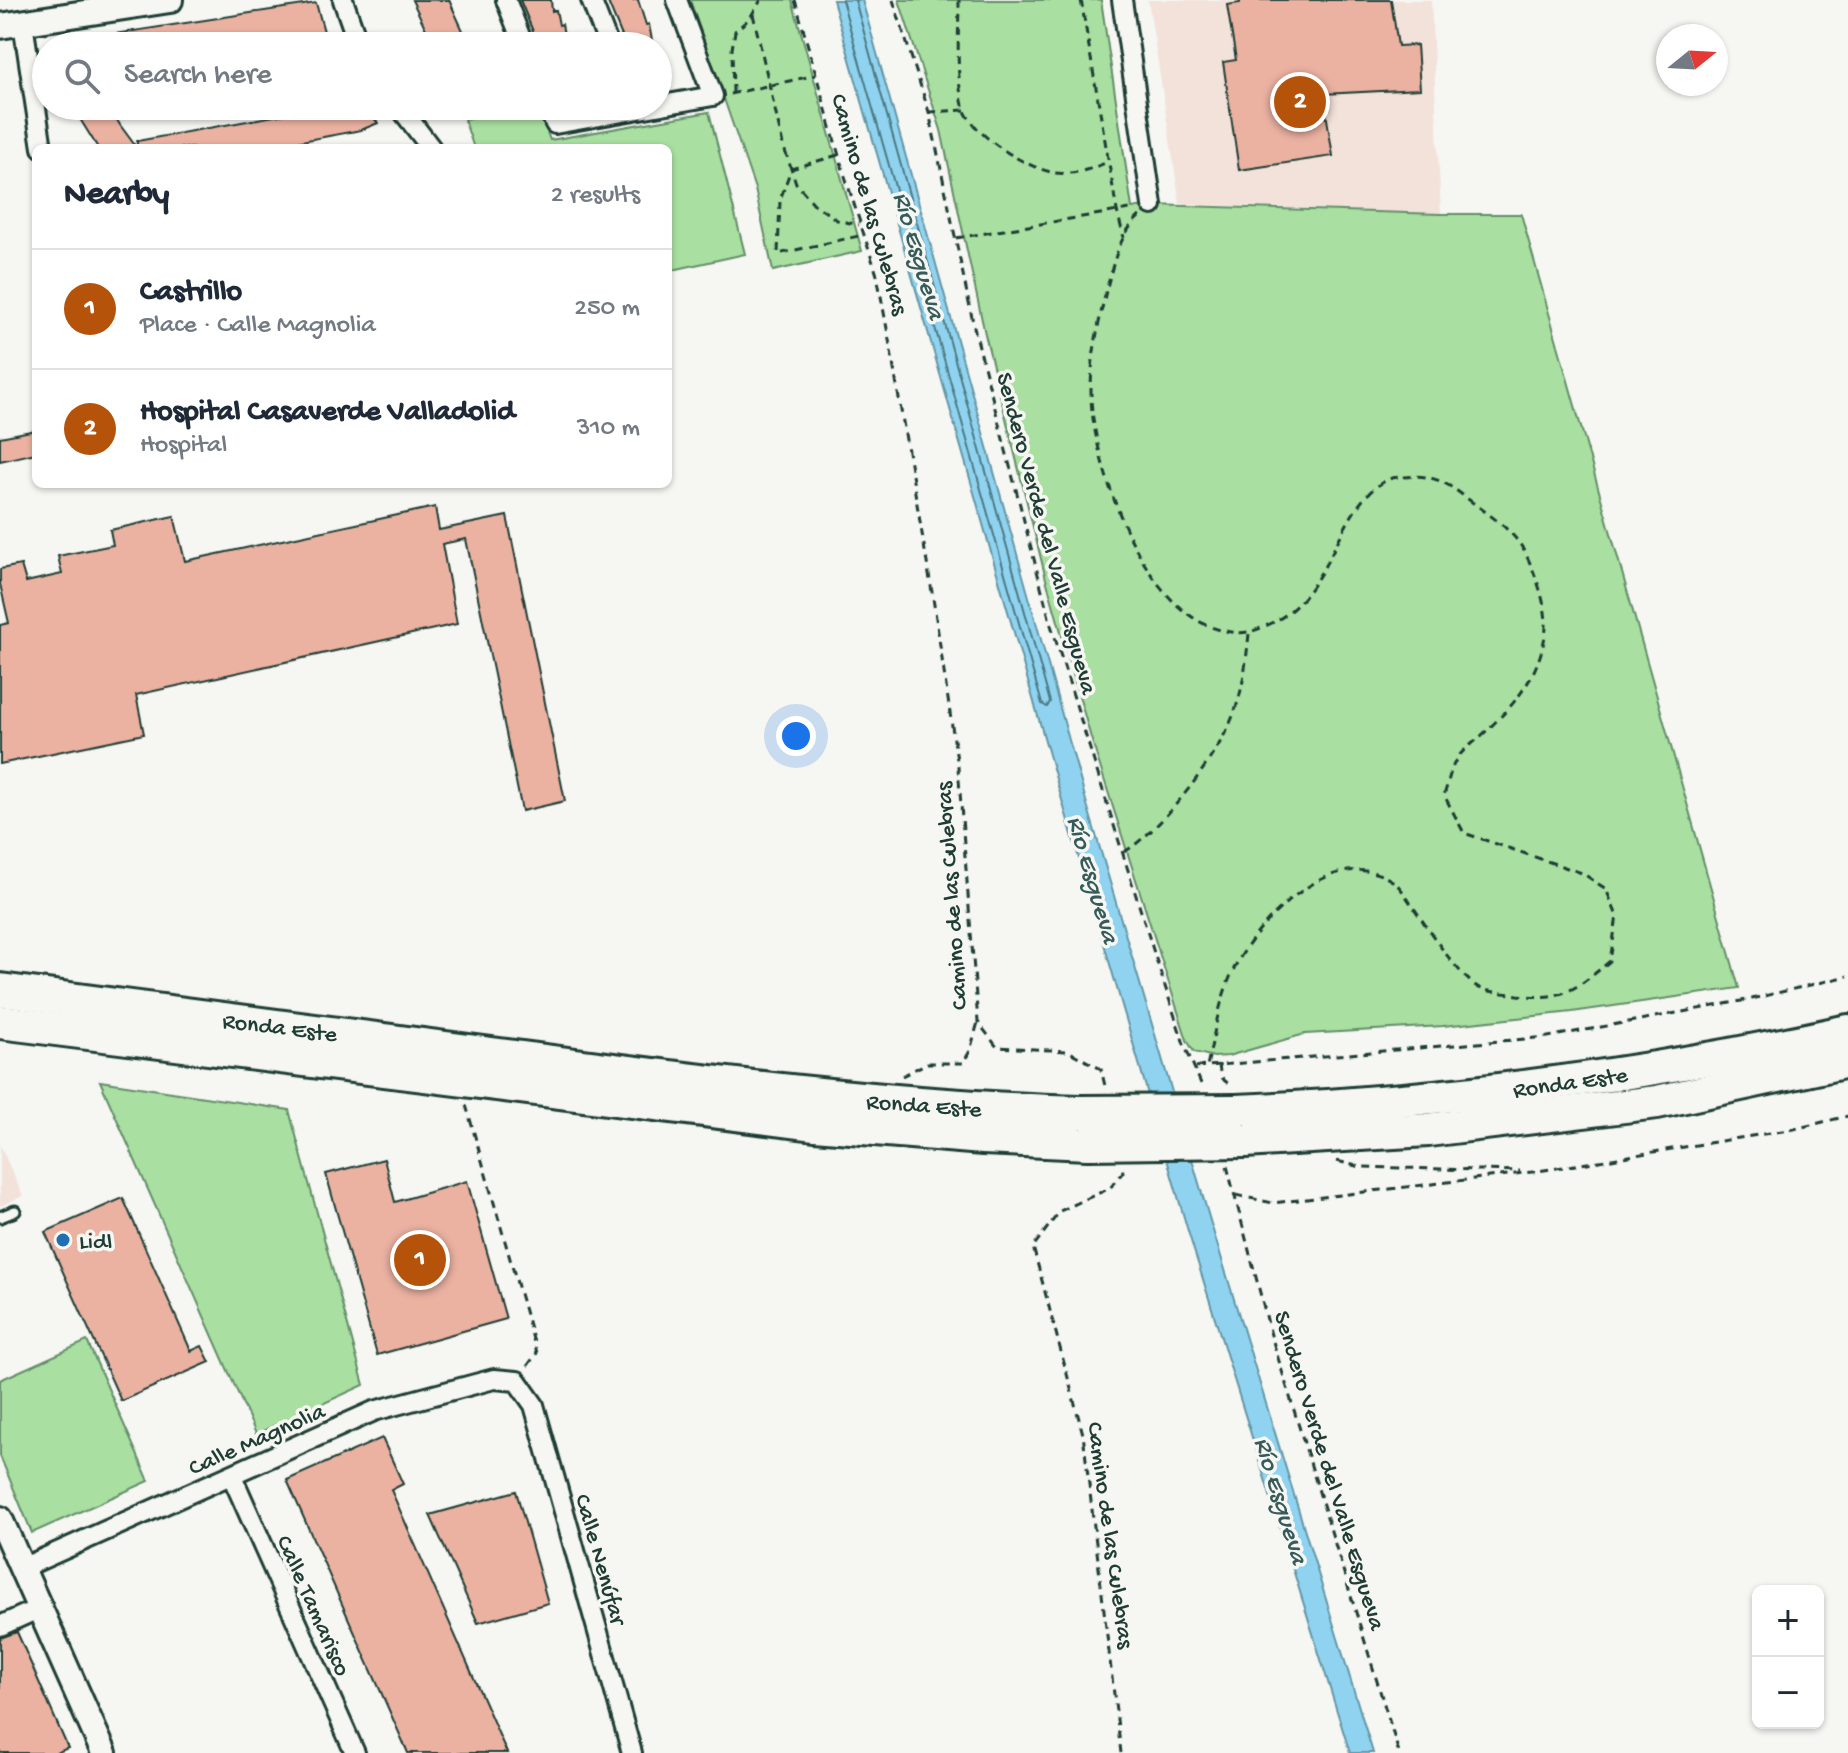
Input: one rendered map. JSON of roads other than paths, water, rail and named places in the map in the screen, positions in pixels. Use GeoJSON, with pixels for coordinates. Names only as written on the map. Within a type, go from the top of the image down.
{"type":"FeatureCollection","features":[{"type":"Feature","properties":{"kind":"highway","name":"Ronda Este"},"geometry":{"type":"LineString","coordinates":[[0,990],[670,1078],[850,1098],[1092,1118],[1360,1106],[1566,1083],[1668,1067],[1848,1031]]}},
{"type":"Feature","properties":{"kind":"highway","name":"Ronda Este"},"geometry":{"type":"LineString","coordinates":[[0,1022],[815,1124],[983,1138],[1092,1118]]}},
{"type":"Feature","properties":{"kind":"highway","name":"Ronda Este"},"geometry":{"type":"LineString","coordinates":[[1240,1113],[1428,1130],[1657,1102],[1848,1061]]}},
{"type":"Feature","properties":{"kind":"street"},"geometry":{"type":"LineString","coordinates":[[343,0],[354,32]]}},
{"type":"Feature","properties":{"kind":"street"},"geometry":{"type":"LineString","coordinates":[[506,0],[519,32]]}},
{"type":"Feature","properties":{"kind":"street"},"geometry":{"type":"LineString","coordinates":[[591,0],[604,32]]}},
{"type":"Feature","properties":{"kind":"street"},"geometry":{"type":"LineString","coordinates":[[672,103],[713,96],[677,0]]}},
{"type":"Feature","properties":{"kind":"street"},"geometry":{"type":"LineString","coordinates":[[1122,0],[1152,205]]}},
{"type":"Feature","properties":{"kind":"street"},"geometry":{"type":"LineString","coordinates":[[32,107],[12,25],[155,1]]}},
{"type":"Feature","properties":{"kind":"street"},"geometry":{"type":"LineString","coordinates":[[35,120],[41,144]]}},
{"type":"Feature","properties":{"kind":"street"},"geometry":{"type":"LineString","coordinates":[[410,120],[428,144]]}},
{"type":"Feature","properties":{"kind":"street"},"geometry":{"type":"LineString","coordinates":[[553,120],[555,124],[576,120]]}},
{"type":"Feature","properties":{"kind":"street","name":"Calle Magnolia"},"geometry":{"type":"LineString","coordinates":[[22,1568],[374,1411],[494,1379],[517,1381]]}},
{"type":"Feature","properties":{"kind":"street","name":"Calle Nenúfar"},"geometry":{"type":"LineString","coordinates":[[517,1381],[534,1405],[632,1753]]}},
{"type":"Feature","properties":{"kind":"street","name":"Calle Tamarisco"},"geometry":{"type":"LineString","coordinates":[[232,1476],[355,1753]]}},
{"type":"Feature","properties":{"kind":"street"},"geometry":{"type":"LineString","coordinates":[[0,1519],[104,1753]]}},
{"type":"Feature","properties":{"kind":"street"},"geometry":{"type":"LineString","coordinates":[[0,1626],[40,1608]]}},
{"type":"Feature","properties":{"kind":"lane"},"geometry":{"type":"LineString","coordinates":[[0,1217],[15,1211]]}},
{"type":"Feature","properties":{"kind":"water","name":"Río Esgueva"},"geometry":{"type":"Polygon","coordinates":[[[833,0],[862,0],[1088,808],[1373,1753],[1350,1753],[1188,1231],[833,0]]]}},
{"type":"Feature","properties":{"kind":"place","name":"Hospital Casaverde Valladolid"},"geometry":{"type":"Point","coordinates":[1300,102]}},
{"type":"Feature","properties":{"kind":"place","name":"Lidl"},"geometry":{"type":"Point","coordinates":[63,1240]}},
{"type":"Feature","properties":{"kind":"place","name":"Castrillo"},"geometry":{"type":"Point","coordinates":[420,1260]}}]}
